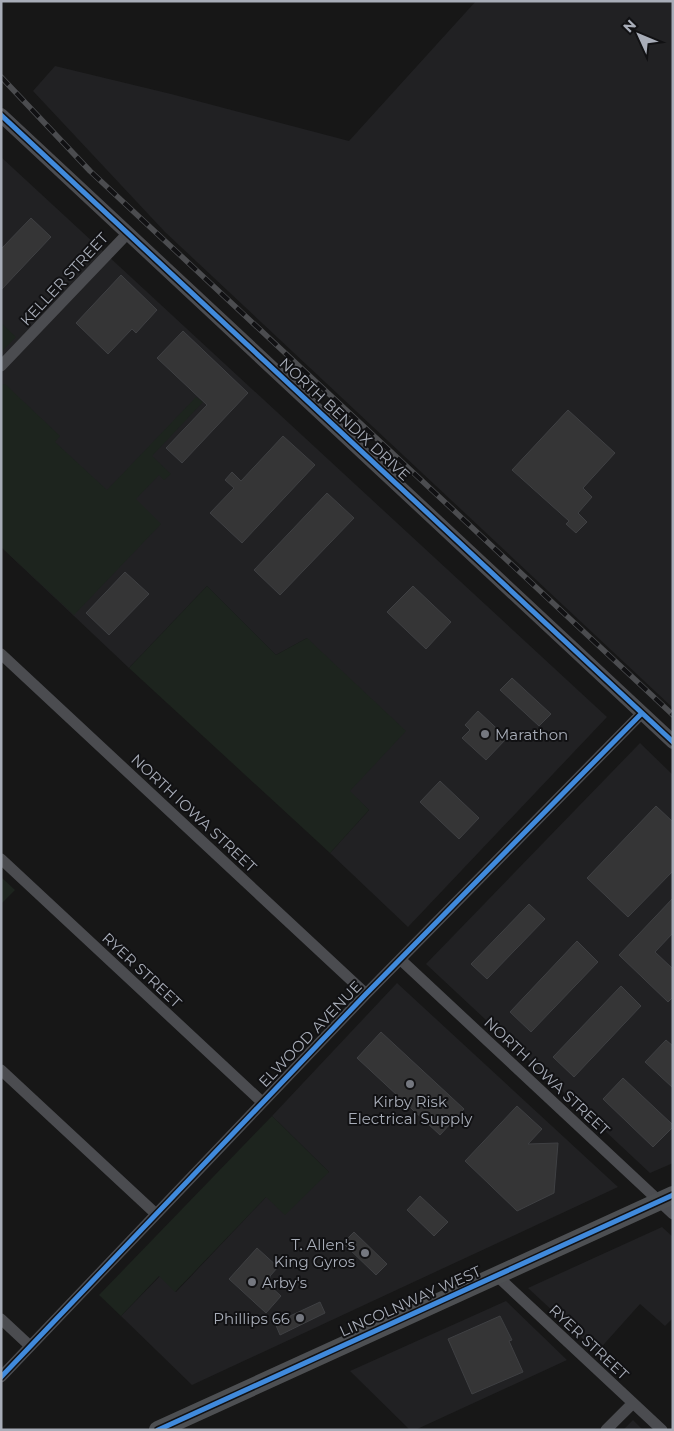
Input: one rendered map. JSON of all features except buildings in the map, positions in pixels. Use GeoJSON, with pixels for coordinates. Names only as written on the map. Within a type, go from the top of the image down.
{"type":"FeatureCollection","features":[{"type":"Feature","properties":{"kind":"main road","name":"LINCOLNWAY WEST"},"geometry":{"type":"LineString","coordinates":[[158,1430],[666,1198]]}},
{"type":"Feature","properties":{"kind":"street","name":"NORTH BENDIX DRIVE"},"geometry":{"type":"LineString","coordinates":[[1,115],[673,742]]}},
{"type":"Feature","properties":{"kind":"street","name":"KELLER STREET"},"geometry":{"type":"LineString","coordinates":[[1,366],[128,233]]}},
{"type":"Feature","properties":{"kind":"street","name":"NORTH IOWA STREET"},"geometry":{"type":"LineString","coordinates":[[1,654],[366,994]]}},
{"type":"Feature","properties":{"kind":"street","name":"ELWOOD AVENUE"},"geometry":{"type":"LineString","coordinates":[[1,1377],[366,994],[642,713]]}},
{"type":"Feature","properties":{"kind":"street","name":"RYER STREET"},"geometry":{"type":"LineString","coordinates":[[1,859],[262,1102]]}},
{"type":"Feature","properties":{"kind":"street","name":"NORTH IOWA STREET"},"geometry":{"type":"LineString","coordinates":[[401,960],[666,1198],[673,1214]]}},
{"type":"Feature","properties":{"kind":"street"},"geometry":{"type":"LineString","coordinates":[[1,1070],[156,1214]]}},
{"type":"Feature","properties":{"kind":"street","name":"RYER STREET"},"geometry":{"type":"LineString","coordinates":[[496,1275],[662,1430]]}},
{"type":"Feature","properties":{"kind":"street"},"geometry":{"type":"LineString","coordinates":[[1,1319],[30,1346]]}},
{"type":"Feature","properties":{"kind":"street"},"geometry":{"type":"LineString","coordinates":[[606,1430],[633,1403]]}},
{"type":"Feature","properties":{"kind":"shaded area"},"geometry":{"type":"Polygon","coordinates":[[[476,1],[673,1],[673,708],[165,232],[33,91],[55,66],[171,94],[349,141],[476,1]]]}},
{"type":"Feature","properties":{"kind":"shaded area"},"geometry":{"type":"Polygon","coordinates":[[[1,157],[607,717],[408,927],[330,853],[369,810],[349,791],[307,638],[276,655],[207,586],[129,668],[1,547],[1,157]]]}},
{"type":"Feature","properties":{"kind":"shaded area"},"geometry":{"type":"Polygon","coordinates":[[[1,323],[16,337],[1,352],[1,323]]]}},
{"type":"Feature","properties":{"kind":"shaded area"},"geometry":{"type":"Polygon","coordinates":[[[5,384],[60,436],[55,442],[107,490],[196,397],[203,402],[152,456],[171,474],[164,480],[159,475],[136,499],[161,524],[74,615],[1,547],[1,385],[5,384]]]}},
{"type":"Feature","properties":{"kind":"shaded area"},"geometry":{"type":"Polygon","coordinates":[[[207,586],[276,655],[307,638],[406,731],[350,791],[369,810],[330,853],[129,668],[207,586]]]}},
{"type":"Feature","properties":{"kind":"shaded area"},"geometry":{"type":"Polygon","coordinates":[[[640,743],[673,775],[673,1163],[650,1173],[426,964],[640,743]]]}},
{"type":"Feature","properties":{"kind":"shaded area"},"geometry":{"type":"Polygon","coordinates":[[[1,877],[15,890],[1,904],[1,877]]]}},
{"type":"Feature","properties":{"kind":"shaded area"},"geometry":{"type":"Polygon","coordinates":[[[397,983],[618,1187],[192,1385],[121,1316],[160,1276],[176,1292],[266,1197],[329,1172],[272,1116],[397,983]]]}},
{"type":"Feature","properties":{"kind":"shaded area"},"geometry":{"type":"Polygon","coordinates":[[[272,1116],[329,1172],[285,1215],[266,1197],[175,1292],[159,1276],[121,1316],[99,1295],[272,1116]]]}},
{"type":"Feature","properties":{"kind":"shaded area"},"geometry":{"type":"Polygon","coordinates":[[[662,1227],[673,1237],[673,1318],[665,1326],[640,1304],[597,1352],[528,1288],[662,1227]]]}},
{"type":"Feature","properties":{"kind":"shaded area"},"geometry":{"type":"Polygon","coordinates":[[[506,1301],[567,1360],[415,1430],[410,1430],[350,1371],[506,1301]]]}},
{"type":"Feature","properties":{"kind":"shaded area"},"geometry":{"type":"Polygon","coordinates":[[[633,1420],[643,1430],[623,1430],[633,1420]]]}},
{"type":"Feature","properties":{"kind":"railway"},"geometry":{"type":"LineString","coordinates":[[1,77],[90,171],[673,715]]}},
{"type":"Feature","properties":{"kind":"cycle path"},"geometry":{"type":"LineString","coordinates":[[1,115],[673,742]]}},
{"type":"Feature","properties":{"kind":"cycle path"},"geometry":{"type":"LineString","coordinates":[[1,1377],[366,994],[642,713]]}},
{"type":"Feature","properties":{"kind":"cycle path"},"geometry":{"type":"LineString","coordinates":[[158,1430],[673,1195]]}},
{"type":"Feature","properties":{"kind":"place","name":"Marathon"},"geometry":{"type":"Point","coordinates":[485,734]}},
{"type":"Feature","properties":{"kind":"place","name":"Kirby Risk Electrical Supply"},"geometry":{"type":"Point","coordinates":[410,1084]}},
{"type":"Feature","properties":{"kind":"place","name":"T. Allen's King Gyros"},"geometry":{"type":"Point","coordinates":[365,1253]}},
{"type":"Feature","properties":{"kind":"place","name":"Arby's"},"geometry":{"type":"Point","coordinates":[252,1282]}},
{"type":"Feature","properties":{"kind":"place","name":"Phillips 66"},"geometry":{"type":"Point","coordinates":[300,1318]}}]}
